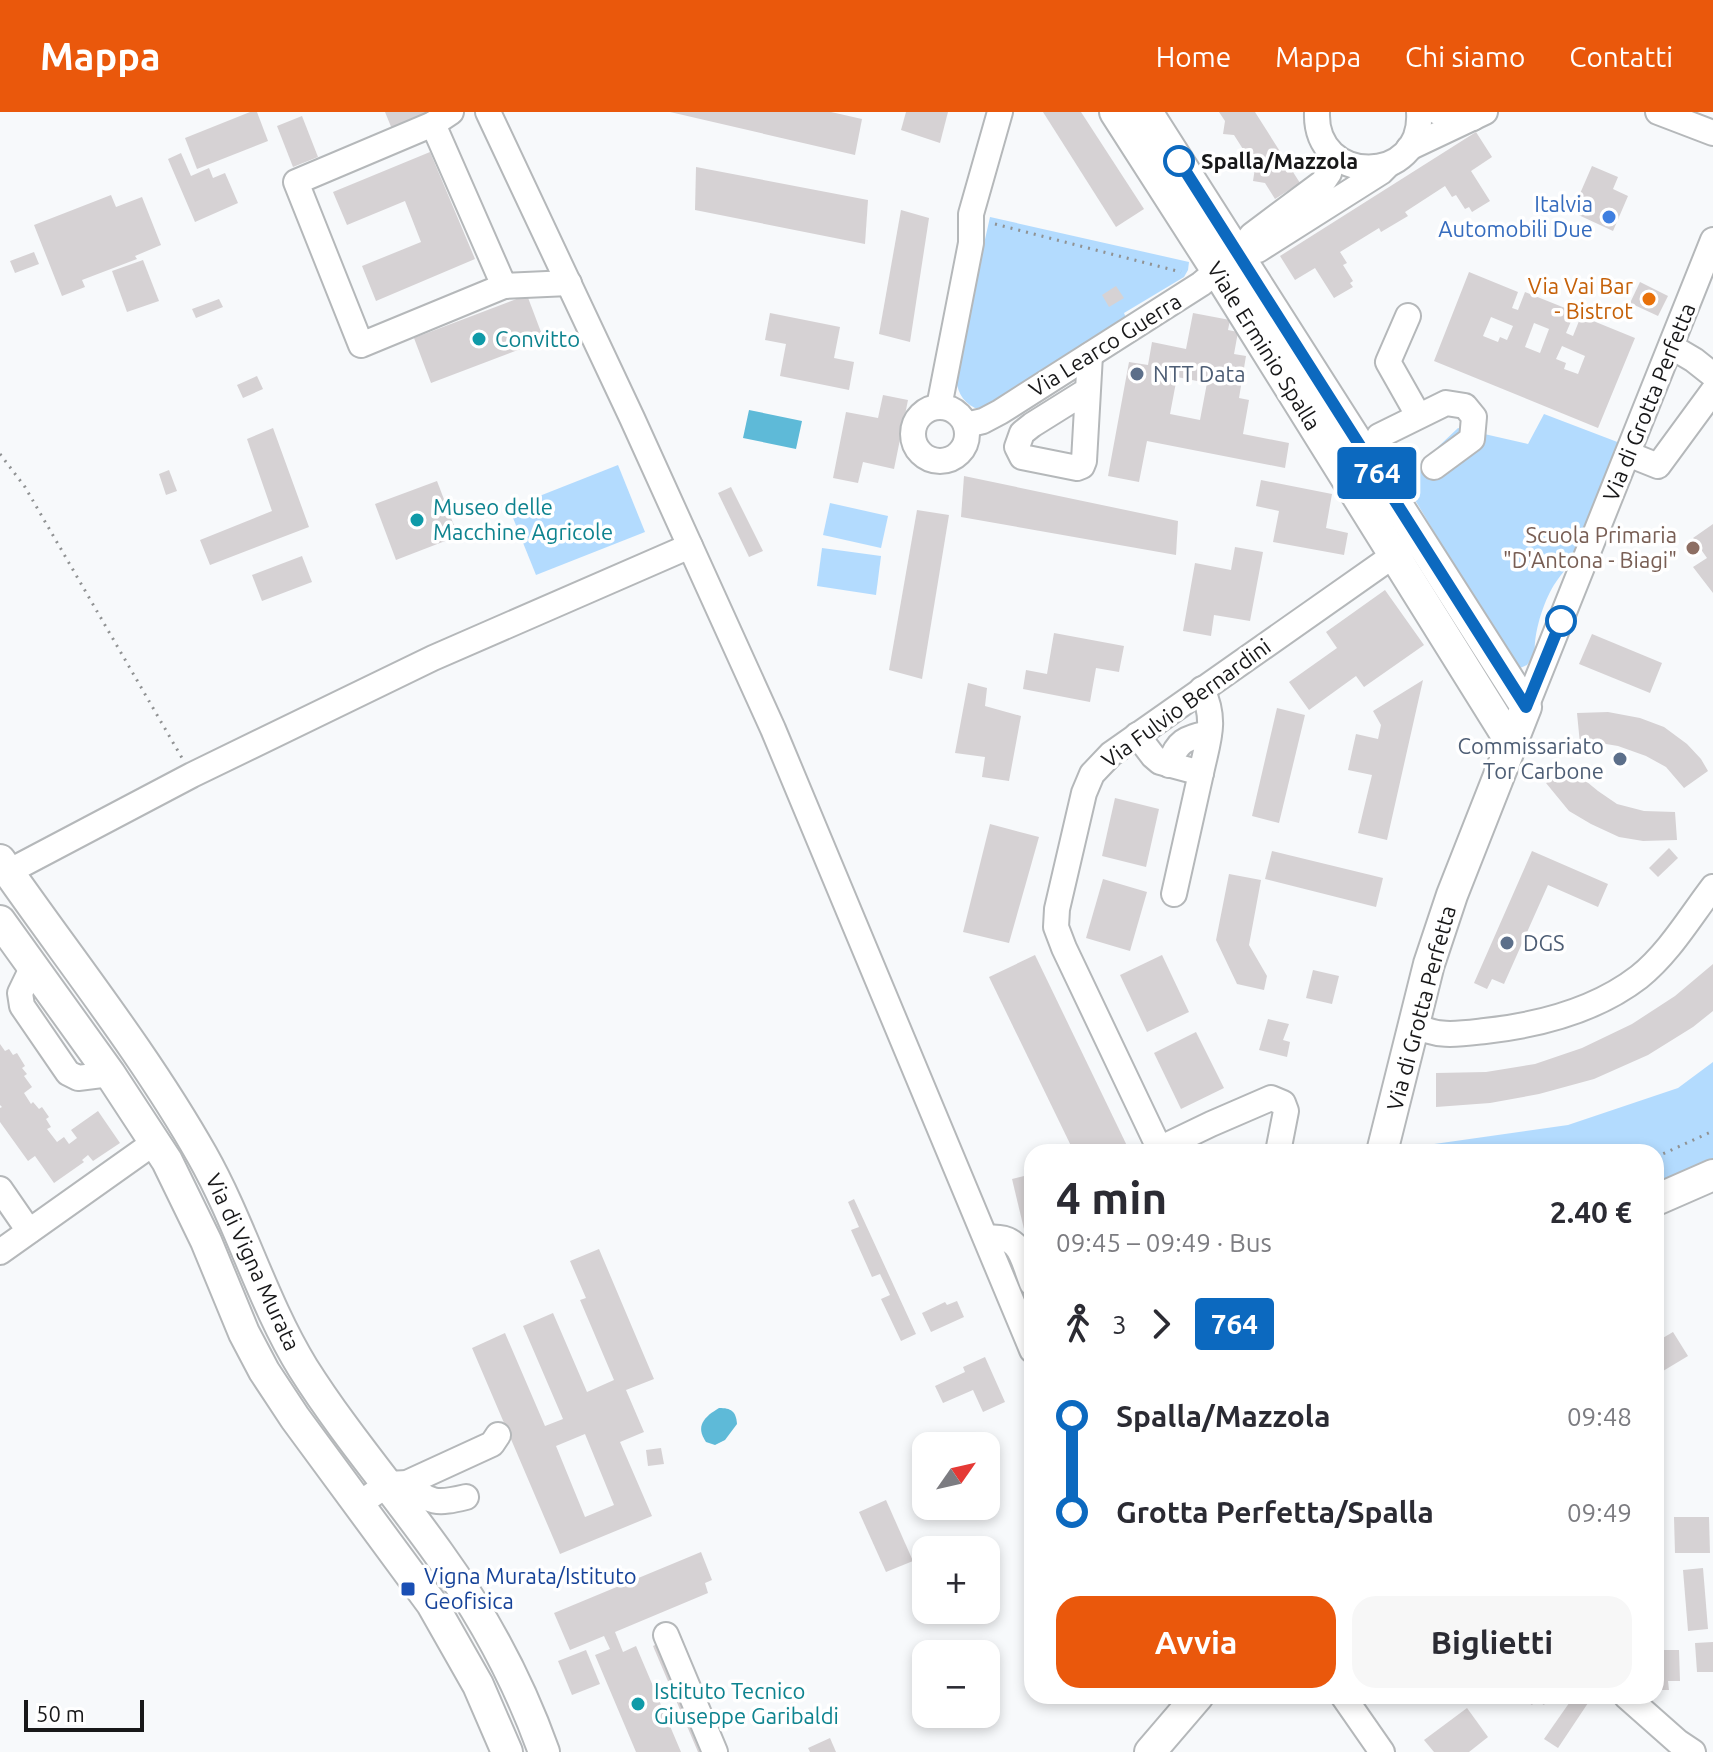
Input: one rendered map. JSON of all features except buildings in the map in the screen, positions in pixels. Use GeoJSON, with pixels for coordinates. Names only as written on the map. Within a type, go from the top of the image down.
{"type":"FeatureCollection","features":[{"type":"Feature","properties":{"kind":"main road","name":"Viale Erminio Spalla"},"geometry":{"type":"LineString","coordinates":[[1115,112],[1227,263],[1406,546],[1512,744]]}},
{"type":"Feature","properties":{"kind":"main road","name":"Viale Erminio Spalla"},"geometry":{"type":"LineString","coordinates":[[1147,112],[1227,263]]}},
{"type":"Feature","properties":{"kind":"main road","name":"Viale Erminio Spalla"},"geometry":{"type":"LineString","coordinates":[[1406,546],[1526,707]]}},
{"type":"Feature","properties":{"kind":"main road","name":"Via di Grotta Perfetta"},"geometry":{"type":"LineString","coordinates":[[1384,1144],[1429,964],[1452,895],[1526,707]]}},
{"type":"Feature","properties":{"kind":"main road","name":"Via di Vigna Murata"},"geometry":{"type":"LineString","coordinates":[[4,866],[171,1104],[217,1183],[293,1351],[316,1389],[398,1484],[490,1633],[521,1694],[544,1752]]}},
{"type":"Feature","properties":{"kind":"main road","name":"Via di Vigna Murata"},"geometry":{"type":"LineString","coordinates":[[0,921],[110,1074],[173,1171],[258,1361],[432,1604],[478,1685],[507,1752]]}},
{"type":"Feature","properties":{"kind":"main road"},"geometry":{"type":"LineString","coordinates":[[1664,1196],[1713,1175]]}},
{"type":"Feature","properties":{"kind":"main road"},"geometry":{"type":"LineString","coordinates":[[1150,1752],[1189,1704]]}},
{"type":"Feature","properties":{"kind":"street"},"geometry":{"type":"LineString","coordinates":[[488,112],[690,546],[800,793],[1024,1325]]}},
{"type":"Feature","properties":{"kind":"street"},"geometry":{"type":"LineString","coordinates":[[931,409],[941,355],[971,243],[971,214],[1000,112]]}},
{"type":"Feature","properties":{"kind":"street"},"geometry":{"type":"LineString","coordinates":[[1296,112],[1311,132],[1346,164],[1361,168],[1388,165]]}},
{"type":"Feature","properties":{"kind":"street"},"geometry":{"type":"LineString","coordinates":[[1317,112],[1319,132],[1330,150]]}},
{"type":"Feature","properties":{"kind":"street"},"geometry":{"type":"LineString","coordinates":[[1409,148],[1417,134],[1419,112]]}},
{"type":"Feature","properties":{"kind":"street"},"geometry":{"type":"LineString","coordinates":[[1438,112],[1479,115]]}},
{"type":"Feature","properties":{"kind":"street"},"geometry":{"type":"LineString","coordinates":[[1658,112],[1710,125]]}},
{"type":"Feature","properties":{"kind":"street"},"geometry":{"type":"LineString","coordinates":[[1409,148],[1479,115]]}},
{"type":"Feature","properties":{"kind":"street"},"geometry":{"type":"LineString","coordinates":[[504,286],[442,118],[296,182],[361,345],[504,286],[569,283]]}},
{"type":"Feature","properties":{"kind":"street","name":"Via Learco Guerra"},"geometry":{"type":"LineString","coordinates":[[1227,263],[1258,250],[1381,172],[1409,148]]}},
{"type":"Feature","properties":{"kind":"street","name":"Via Learco Guerra"},"geometry":{"type":"LineString","coordinates":[[966,425],[991,417],[1201,284],[1227,263],[1252,235],[1323,182],[1329,173],[1330,150]]}},
{"type":"Feature","properties":{"kind":"street","name":"Via di Grotta Perfetta"},"geometry":{"type":"LineString","coordinates":[[1526,707],[1713,240]]}},
{"type":"Feature","properties":{"kind":"street"},"geometry":{"type":"LineString","coordinates":[[1408,316],[1388,362],[1418,415]]}},
{"type":"Feature","properties":{"kind":"street"},"geometry":{"type":"LineString","coordinates":[[1672,347],[1713,375]]}},
{"type":"Feature","properties":{"kind":"street"},"geometry":{"type":"LineString","coordinates":[[1088,390],[1090,355]]}},
{"type":"Feature","properties":{"kind":"street"},"geometry":{"type":"LineString","coordinates":[[1628,454],[1658,466],[1713,391]]}},
{"type":"Feature","properties":{"kind":"street"},"geometry":{"type":"LineString","coordinates":[[1379,436],[1446,403],[1465,406],[1474,417],[1472,439],[1434,467]]}},
{"type":"Feature","properties":{"kind":"street"},"geometry":{"type":"LineString","coordinates":[[931,409],[954,410],[966,425],[967,439],[951,459],[934,460],[919,451],[915,443],[913,434],[918,418],[931,409]]}},
{"type":"Feature","properties":{"kind":"street"},"geometry":{"type":"LineString","coordinates":[[4,866],[433,658],[690,546]]}},
{"type":"Feature","properties":{"kind":"street","name":"Via Fulvio Bernardini"},"geometry":{"type":"LineString","coordinates":[[1157,1144],[1056,927],[1057,909],[1084,793],[1092,774],[1101,763],[1137,735],[1406,546]]}},
{"type":"Feature","properties":{"kind":"street"},"geometry":{"type":"LineString","coordinates":[[1174,894],[1209,733],[1211,713],[1202,689]]}},
{"type":"Feature","properties":{"kind":"street"},"geometry":{"type":"LineString","coordinates":[[1169,765],[1179,744],[1209,733]]}},
{"type":"Feature","properties":{"kind":"street"},"geometry":{"type":"LineString","coordinates":[[1137,735],[1153,756],[1169,765],[1201,773]]}},
{"type":"Feature","properties":{"kind":"street"},"geometry":{"type":"LineString","coordinates":[[1413,1024],[1433,1033],[1465,1034],[1538,1022],[1588,1006],[1646,971],[1670,943],[1700,891]]}},
{"type":"Feature","properties":{"kind":"street"},"geometry":{"type":"LineString","coordinates":[[1172,1144],[1271,1098],[1283,1103],[1286,1111],[1280,1144]]}},
{"type":"Feature","properties":{"kind":"street"},"geometry":{"type":"LineString","coordinates":[[0,1252],[155,1142]]}},
{"type":"Feature","properties":{"kind":"street"},"geometry":{"type":"LineString","coordinates":[[0,1189],[29,1231]]}},
{"type":"Feature","properties":{"kind":"street"},"geometry":{"type":"LineString","coordinates":[[986,1238],[999,1236],[1010,1239],[1024,1263]]}},
{"type":"Feature","properties":{"kind":"street"},"geometry":{"type":"LineString","coordinates":[[359,1504],[492,1444],[498,1435]]}},
{"type":"Feature","properties":{"kind":"street"},"geometry":{"type":"LineString","coordinates":[[398,1484],[433,1502],[466,1497]]}},
{"type":"Feature","properties":{"kind":"street"},"geometry":{"type":"LineString","coordinates":[[666,1635],[715,1752]]}},
{"type":"Feature","properties":{"kind":"street"},"geometry":{"type":"LineString","coordinates":[[1349,1704],[1382,1752]]}},
{"type":"Feature","properties":{"kind":"street"},"geometry":{"type":"LineString","coordinates":[[1635,1704],[1693,1752]]}},
{"type":"Feature","properties":{"kind":"path"},"geometry":{"type":"LineString","coordinates":[[995,224],[1187,274]]}},
{"type":"Feature","properties":{"kind":"path"},"geometry":{"type":"LineString","coordinates":[[0,454],[25,487],[192,775]]}},
{"type":"Feature","properties":{"kind":"path"},"geometry":{"type":"LineString","coordinates":[[1664,1153],[1713,1131]]}},
{"type":"Feature","properties":{"kind":"shaded area"},"geometry":{"type":"Polygon","coordinates":[[[990,217],[1189,262],[1188,270],[1184,277],[1124,313],[1126,318],[982,408],[975,408],[960,394],[955,374],[990,217]]]}},
{"type":"Feature","properties":{"kind":"shaded area"},"geometry":{"type":"Polygon","coordinates":[[[749,410],[802,421],[796,449],[743,438],[749,410]]]}},
{"type":"Feature","properties":{"kind":"shaded area"},"geometry":{"type":"Polygon","coordinates":[[[1544,414],[1620,443],[1575,556],[1552,589],[1544,607],[1535,654],[1527,665],[1520,668],[1511,660],[1403,480],[1458,428],[1528,444],[1544,414]]]}},
{"type":"Feature","properties":{"kind":"shaded area"},"geometry":{"type":"Polygon","coordinates":[[[618,465],[645,532],[536,575],[509,508],[618,465]]]}},
{"type":"Feature","properties":{"kind":"shaded area"},"geometry":{"type":"Polygon","coordinates":[[[830,503],[888,516],[881,548],[823,535],[830,503]]]}},
{"type":"Feature","properties":{"kind":"shaded area"},"geometry":{"type":"Polygon","coordinates":[[[822,548],[881,556],[876,595],[817,586],[822,548]]]}},
{"type":"Feature","properties":{"kind":"shaded area"},"geometry":{"type":"Polygon","coordinates":[[[1713,1062],[1713,1162],[1664,1186],[1664,1144],[1434,1144],[1568,1125],[1678,1088],[1713,1062]]]}},
{"type":"Feature","properties":{"kind":"shaded area"},"geometry":{"type":"Polygon","coordinates":[[[719,1408],[732,1411],[737,1424],[725,1440],[715,1445],[706,1442],[701,1427],[705,1418],[719,1408]]]}},
{"type":"Feature","properties":{"kind":"bus line","name":"764"},"geometry":{"type":"LineString","coordinates":[[1179,161],[1526,707],[1561,621]]}},
{"type":"Feature","properties":{"kind":"place","name":"Spalla/Mazzola"},"geometry":{"type":"Point","coordinates":[1179,161]}},
{"type":"Feature","properties":{"kind":"place","name":"Italvia Automobili Due"},"geometry":{"type":"Point","coordinates":[1609,217]}},
{"type":"Feature","properties":{"kind":"place","name":"Via Vai Bar - Bistrot"},"geometry":{"type":"Point","coordinates":[1649,299]}},
{"type":"Feature","properties":{"kind":"place","name":"Convitto"},"geometry":{"type":"Point","coordinates":[479,339]}},
{"type":"Feature","properties":{"kind":"place","name":"NTT Data"},"geometry":{"type":"Point","coordinates":[1137,374]}},
{"type":"Feature","properties":{"kind":"place","name":"Museo delle Macchine Agricole"},"geometry":{"type":"Point","coordinates":[417,520]}},
{"type":"Feature","properties":{"kind":"place","name":"Scuola Primaria \"D'Antona - Biagi\""},"geometry":{"type":"Point","coordinates":[1693,548]}},
{"type":"Feature","properties":{"kind":"place","name":"Commissariato Tor Carbone"},"geometry":{"type":"Point","coordinates":[1620,759]}},
{"type":"Feature","properties":{"kind":"place","name":"DGS"},"geometry":{"type":"Point","coordinates":[1507,943]}},
{"type":"Feature","properties":{"kind":"place","name":"Vigna Murata/Istituto Geofisica"},"geometry":{"type":"Point","coordinates":[408,1589]}},
{"type":"Feature","properties":{"kind":"place","name":"Istituto Tecnico Giuseppe Garibaldi"},"geometry":{"type":"Point","coordinates":[638,1704]}}]}
